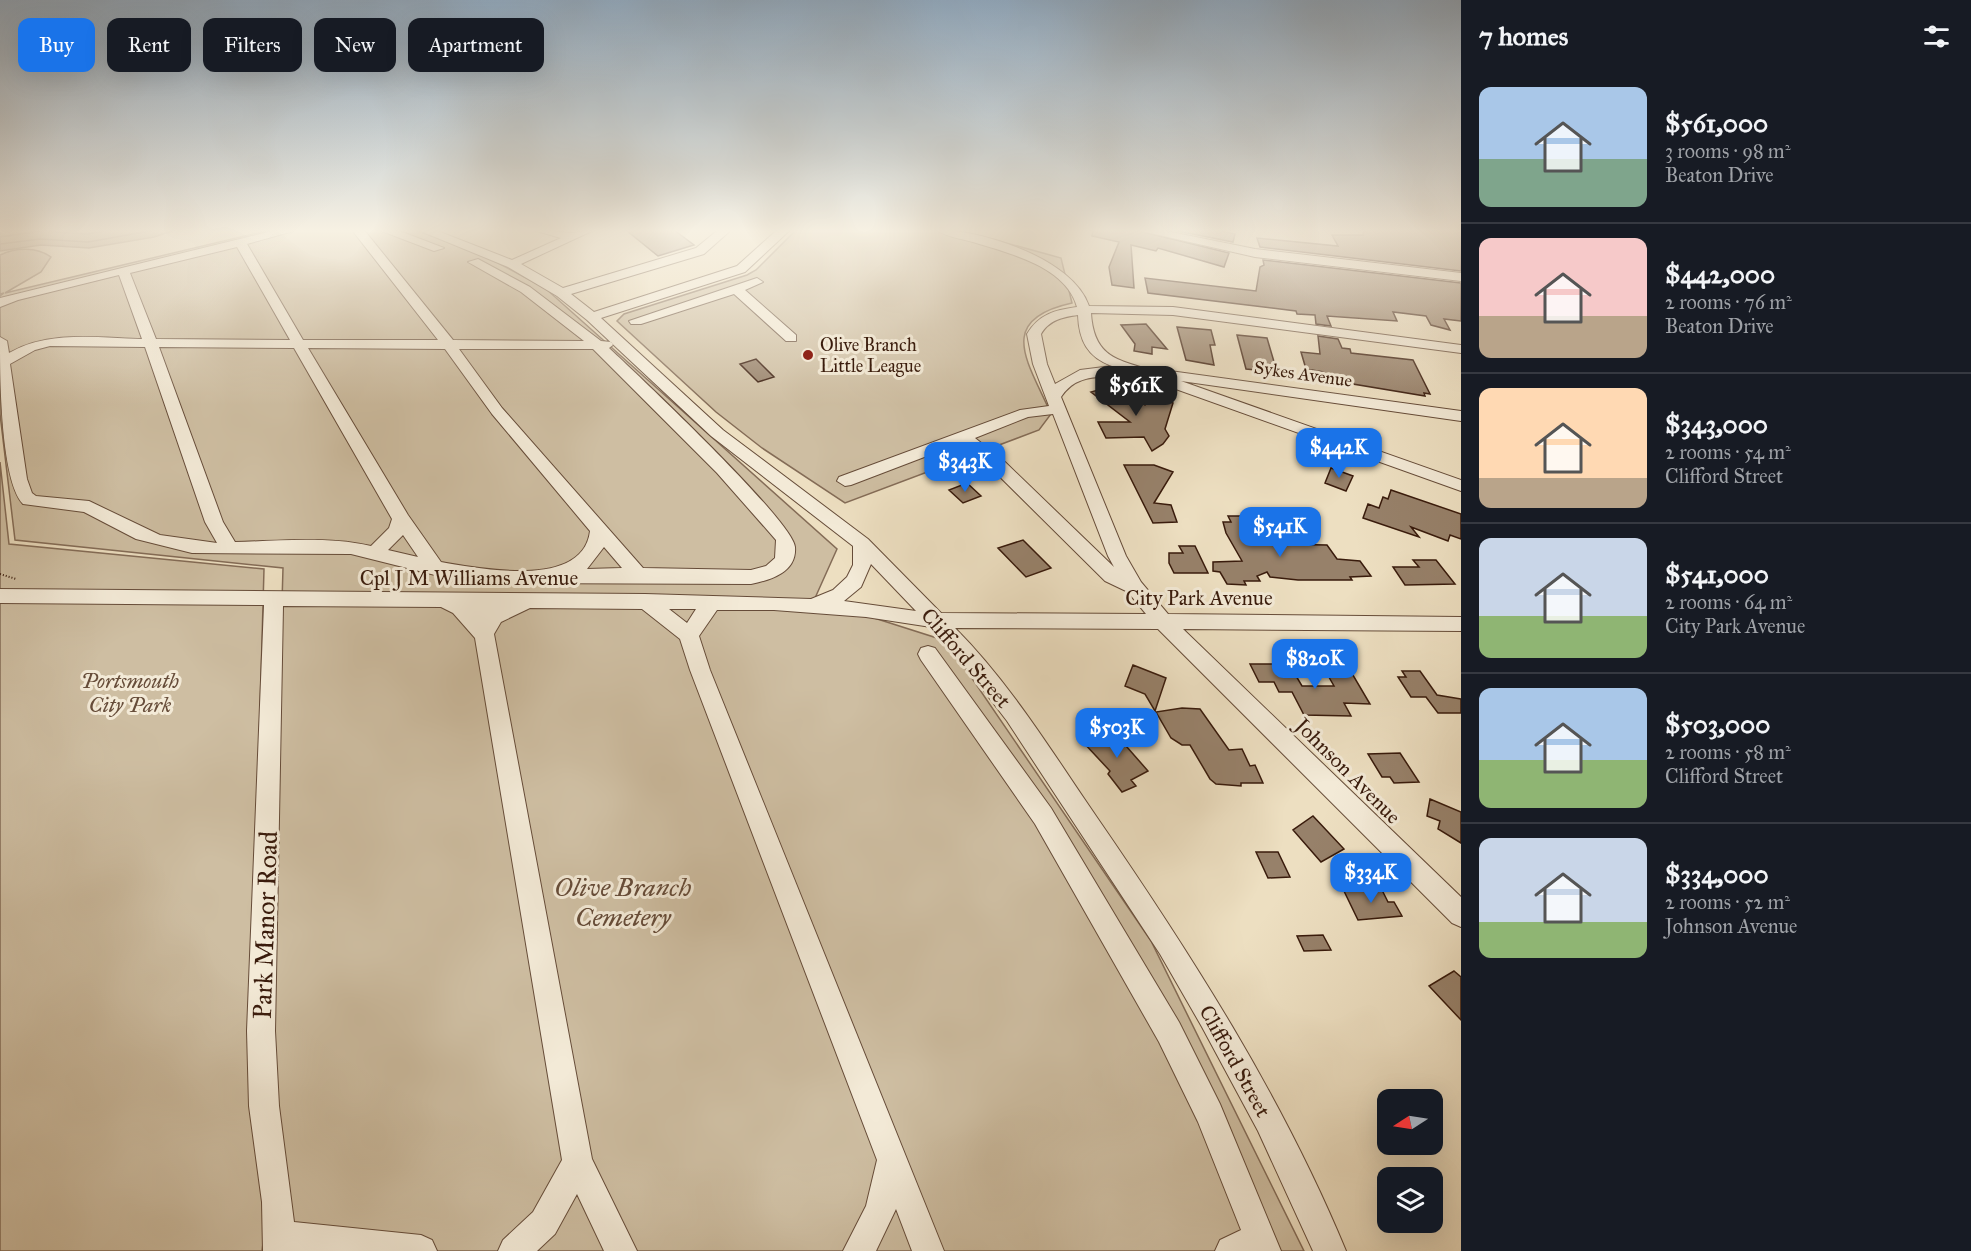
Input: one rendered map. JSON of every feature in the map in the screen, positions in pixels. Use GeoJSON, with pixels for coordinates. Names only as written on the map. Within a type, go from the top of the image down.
{"type":"FeatureCollection","features":[{"type":"Feature","properties":{"kind":"street"},"geometry":{"type":"LineString","coordinates":[[0,303],[14,297],[50,288]]}},
{"type":"Feature","properties":{"kind":"street"},"geometry":{"type":"LineString","coordinates":[[130,288],[214,522],[230,549]]}},
{"type":"Feature","properties":{"kind":"street"},"geometry":{"type":"LineString","coordinates":[[267,288],[401,519],[435,568]]}},
{"type":"Feature","properties":{"kind":"street"},"geometry":{"type":"LineString","coordinates":[[404,288],[449,345],[496,411],[638,575]]}},
{"type":"Feature","properties":{"kind":"street"},"geometry":{"type":"LineString","coordinates":[[526,288],[598,346],[751,497],[785,539],[788,548],[786,558],[781,565],[763,575],[485,576],[435,568],[376,552],[307,546],[199,549],[147,537],[90,507],[29,500],[24,495],[19,479],[0,340],[12,343],[598,346],[620,344]]}},
{"type":"Feature","properties":{"kind":"street","name":"Clifford Street"},"geometry":{"type":"LineString","coordinates":[[554,288],[591,317],[717,433],[862,543],[961,646],[1015,715],[1169,945],[1212,1017],[1268,1121],[1330,1251]]}},
{"type":"Feature","properties":{"kind":"street"},"geometry":{"type":"LineString","coordinates":[[562,293],[577,288]]}},
{"type":"Feature","properties":{"kind":"street"},"geometry":{"type":"LineString","coordinates":[[628,288],[658,314]]}},
{"type":"Feature","properties":{"kind":"street"},"geometry":{"type":"LineString","coordinates":[[591,317],[682,288]]}},
{"type":"Feature","properties":{"kind":"street"},"geometry":{"type":"LineString","coordinates":[[1074,288],[1077,291],[1083,309],[1085,334],[1089,345],[1106,359],[1461,486]]}},
{"type":"Feature","properties":{"kind":"street"},"geometry":{"type":"LineString","coordinates":[[636,321],[736,289],[791,338]]}},
{"type":"Feature","properties":{"kind":"street"},"geometry":{"type":"LineString","coordinates":[[1083,309],[1173,311],[1461,349]]}},
{"type":"Feature","properties":{"kind":"street","name":"Johnson Avenue"},"geometry":{"type":"LineString","coordinates":[[1083,309],[1047,318],[1034,334],[1040,364],[1117,556],[1134,587],[1164,623],[1450,894],[1461,914]]}},
{"type":"Feature","properties":{"kind":"street"},"geometry":{"type":"LineString","coordinates":[[4,362],[40,343]]}},
{"type":"Feature","properties":{"kind":"street"},"geometry":{"type":"LineString","coordinates":[[466,368],[482,353],[498,345]]}},
{"type":"Feature","properties":{"kind":"street"},"geometry":{"type":"LineString","coordinates":[[845,481],[1024,412],[1057,402],[1063,384],[1083,374],[1110,370],[1139,371]]}},
{"type":"Feature","properties":{"kind":"street","name":"Sykes Avenue"},"geometry":{"type":"LineString","coordinates":[[1139,371],[1461,416]]}},
{"type":"Feature","properties":{"kind":"street"},"geometry":{"type":"LineString","coordinates":[[963,436],[999,466],[1112,576],[1134,587]]}},
{"type":"Feature","properties":{"kind":"street"},"geometry":{"type":"LineString","coordinates":[[376,552],[397,531],[401,519]]}},
{"type":"Feature","properties":{"kind":"street"},"geometry":{"type":"LineString","coordinates":[[551,576],[583,563],[595,550],[599,530]]}},
{"type":"Feature","properties":{"kind":"street"},"geometry":{"type":"LineString","coordinates":[[806,604],[831,598],[852,587],[863,567],[862,543]]}},
{"type":"Feature","properties":{"kind":"street","name":"Cpl J M Williams Avenue"},"geometry":{"type":"LineString","coordinates":[[0,596],[806,604],[936,620]]}},
{"type":"Feature","properties":{"kind":"street","name":"Park Manor Road"},"geometry":{"type":"LineString","coordinates":[[274,599],[261,1031],[264,1106],[278,1202],[279,1244]]}},
{"type":"Feature","properties":{"kind":"street"},"geometry":{"type":"LineString","coordinates":[[443,600],[460,608],[483,634]]}},
{"type":"Feature","properties":{"kind":"street"},"geometry":{"type":"LineString","coordinates":[[478,600],[577,1162],[621,1251]]}},
{"type":"Feature","properties":{"kind":"street"},"geometry":{"type":"LineString","coordinates":[[483,634],[494,617],[535,600]]}},
{"type":"Feature","properties":{"kind":"street"},"geometry":{"type":"LineString","coordinates":[[645,601],[690,635],[704,681],[818,965],[928,1251]]}},
{"type":"Feature","properties":{"kind":"street"},"geometry":{"type":"LineString","coordinates":[[690,635],[712,602]]}},
{"type":"Feature","properties":{"kind":"street","name":"City Park Avenue"},"geometry":{"type":"LineString","coordinates":[[936,620],[1461,624]]}},
{"type":"Feature","properties":{"kind":"street"},"geometry":{"type":"LineString","coordinates":[[928,654],[1043,816],[1169,1032],[1210,1114],[1263,1244],[1231,1251]]}},
{"type":"Feature","properties":{"kind":"street"},"geometry":{"type":"LineString","coordinates":[[859,1251],[880,1210],[892,1161]]}},
{"type":"Feature","properties":{"kind":"street"},"geometry":{"type":"LineString","coordinates":[[514,1251],[544,1223],[577,1162]]}},
{"type":"Feature","properties":{"kind":"street"},"geometry":{"type":"LineString","coordinates":[[279,1244],[421,1251]]}},
{"type":"Feature","properties":{"kind":"green space","name":"Olive Branch Cemetery"},"geometry":{"type":"Polygon","coordinates":[[[0,288],[13,288],[5,293],[24,288],[545,288],[837,549],[811,607],[846,609],[940,639],[965,668],[1151,941],[1304,1251],[295,1251],[268,1078],[283,568],[15,540],[0,414],[0,296],[4,293],[0,294],[0,288]]]}},
{"type":"Feature","properties":{"kind":"green space"},"geometry":{"type":"Polygon","coordinates":[[[705,288],[1068,288],[1072,303],[1048,311],[1033,320],[1025,332],[1024,346],[1027,361],[1051,414],[1039,430],[845,503],[762,448],[716,412],[617,321],[624,314],[705,288]]]}},
{"type":"Feature","properties":{"kind":"green space","name":"Portsmouth City Park"},"geometry":{"type":"Polygon","coordinates":[[[0,462],[9,544],[264,569],[250,1066],[266,1219],[262,1251],[0,1251],[0,462]]]}},
{"type":"Feature","properties":{"kind":"building"},"geometry":{"type":"Polygon","coordinates":[[[1147,288],[1234,288],[1256,291],[1256,288],[1461,288],[1461,321],[1444,319],[1450,330],[1431,325],[1426,316],[1393,312],[1397,321],[1327,316],[1331,326],[1316,324],[1315,315],[1297,314],[1296,311],[1148,293],[1147,288]]]}},
{"type":"Feature","properties":{"kind":"building"},"geometry":{"type":"Polygon","coordinates":[[[1146,324],[1167,349],[1152,347],[1152,354],[1134,351],[1135,344],[1121,325],[1146,324]]]}},
{"type":"Feature","properties":{"kind":"building"},"geometry":{"type":"Polygon","coordinates":[[[1177,327],[1211,330],[1215,345],[1210,345],[1214,365],[1186,360],[1177,327]]]}},
{"type":"Feature","properties":{"kind":"building"},"geometry":{"type":"Polygon","coordinates":[[[1237,335],[1267,338],[1277,372],[1246,369],[1237,335]]]}},
{"type":"Feature","properties":{"kind":"building"},"geometry":{"type":"Polygon","coordinates":[[[1318,336],[1338,339],[1342,348],[1350,349],[1351,353],[1413,360],[1430,394],[1424,393],[1425,396],[1341,382],[1340,378],[1324,376],[1323,372],[1306,369],[1301,352],[1320,354],[1318,336]]]}},
{"type":"Feature","properties":{"kind":"building"},"geometry":{"type":"Polygon","coordinates":[[[756,359],[774,377],[758,382],[740,364],[756,359]]]}},
{"type":"Feature","properties":{"kind":"building"},"geometry":{"type":"Polygon","coordinates":[[[1109,387],[1113,389],[1121,387],[1145,405],[1152,396],[1173,403],[1165,429],[1169,436],[1163,444],[1152,451],[1144,437],[1106,438],[1098,422],[1130,422],[1091,392],[1109,387]]]}},
{"type":"Feature","properties":{"kind":"building"},"geometry":{"type":"Polygon","coordinates":[[[1124,465],[1154,465],[1173,472],[1154,503],[1171,505],[1177,522],[1153,523],[1124,465]]]}},
{"type":"Feature","properties":{"kind":"building"},"geometry":{"type":"Polygon","coordinates":[[[1331,468],[1353,476],[1346,491],[1325,483],[1331,468]]]}},
{"type":"Feature","properties":{"kind":"building"},"geometry":{"type":"Polygon","coordinates":[[[967,483],[981,496],[963,503],[949,490],[967,483]]]}},
{"type":"Feature","properties":{"kind":"building"},"geometry":{"type":"Polygon","coordinates":[[[1391,490],[1461,514],[1461,539],[1450,535],[1448,541],[1411,527],[1419,537],[1363,518],[1368,504],[1379,508],[1383,497],[1388,499],[1391,490]]]}},
{"type":"Feature","properties":{"kind":"building"},"geometry":{"type":"Polygon","coordinates":[[[1228,516],[1256,516],[1273,544],[1327,545],[1337,559],[1360,561],[1371,576],[1350,577],[1352,580],[1298,580],[1270,577],[1267,572],[1257,576],[1260,581],[1244,581],[1246,585],[1227,584],[1220,572],[1213,571],[1213,562],[1242,561],[1226,533],[1223,522],[1231,522],[1228,516]]]}},
{"type":"Feature","properties":{"kind":"building"},"geometry":{"type":"Polygon","coordinates":[[[1023,540],[1051,568],[1026,577],[998,548],[1023,540]]]}},
{"type":"Feature","properties":{"kind":"building"},"geometry":{"type":"Polygon","coordinates":[[[1179,546],[1195,546],[1208,573],[1174,573],[1169,563],[1169,553],[1183,553],[1179,546]]]}},
{"type":"Feature","properties":{"kind":"building"},"geometry":{"type":"Polygon","coordinates":[[[1413,560],[1436,560],[1455,584],[1405,585],[1393,567],[1419,567],[1413,560]]]}},
{"type":"Feature","properties":{"kind":"building"},"geometry":{"type":"Polygon","coordinates":[[[1250,664],[1289,664],[1302,686],[1334,686],[1326,672],[1350,670],[1370,704],[1344,703],[1351,716],[1304,715],[1292,692],[1279,692],[1274,682],[1259,682],[1250,664]]]}},
{"type":"Feature","properties":{"kind":"building"},"geometry":{"type":"Polygon","coordinates":[[[1133,665],[1166,678],[1155,711],[1145,694],[1125,686],[1133,665]]]}},
{"type":"Feature","properties":{"kind":"building"},"geometry":{"type":"Polygon","coordinates":[[[1402,671],[1420,671],[1437,695],[1461,699],[1461,713],[1438,713],[1426,697],[1411,697],[1398,677],[1406,677],[1402,671]]]}},
{"type":"Feature","properties":{"kind":"building"},"geometry":{"type":"Polygon","coordinates":[[[1182,708],[1200,709],[1229,750],[1242,749],[1250,766],[1255,765],[1263,783],[1241,783],[1241,786],[1216,784],[1210,779],[1190,745],[1182,745],[1171,738],[1156,712],[1182,708]]]}},
{"type":"Feature","properties":{"kind":"building"},"geometry":{"type":"Polygon","coordinates":[[[1112,730],[1148,771],[1131,780],[1136,786],[1122,792],[1108,774],[1110,771],[1083,742],[1112,730]]]}},
{"type":"Feature","properties":{"kind":"building"},"geometry":{"type":"Polygon","coordinates":[[[1400,753],[1419,782],[1394,783],[1390,777],[1382,777],[1368,754],[1400,753]]]}},
{"type":"Feature","properties":{"kind":"building"},"geometry":{"type":"Polygon","coordinates":[[[1430,799],[1461,812],[1461,843],[1438,829],[1440,821],[1427,816],[1430,799]]]}},
{"type":"Feature","properties":{"kind":"building"},"geometry":{"type":"Polygon","coordinates":[[[1313,816],[1344,849],[1321,862],[1293,830],[1313,816]]]}},
{"type":"Feature","properties":{"kind":"building"},"geometry":{"type":"Polygon","coordinates":[[[1256,852],[1278,852],[1290,877],[1268,878],[1256,852]]]}},
{"type":"Feature","properties":{"kind":"building"},"geometry":{"type":"Polygon","coordinates":[[[1381,888],[1388,902],[1394,902],[1402,916],[1358,920],[1343,889],[1381,888]]]}},
{"type":"Feature","properties":{"kind":"building"},"geometry":{"type":"Polygon","coordinates":[[[1323,935],[1331,950],[1304,951],[1297,936],[1323,935]]]}},
{"type":"Feature","properties":{"kind":"building"},"geometry":{"type":"Polygon","coordinates":[[[1454,971],[1461,977],[1461,1020],[1429,986],[1454,971]]]}},
{"type":"Feature","properties":{"kind":"place","name":"Olive Branch Little League"},"geometry":{"type":"Point","coordinates":[808,355]}}]}
